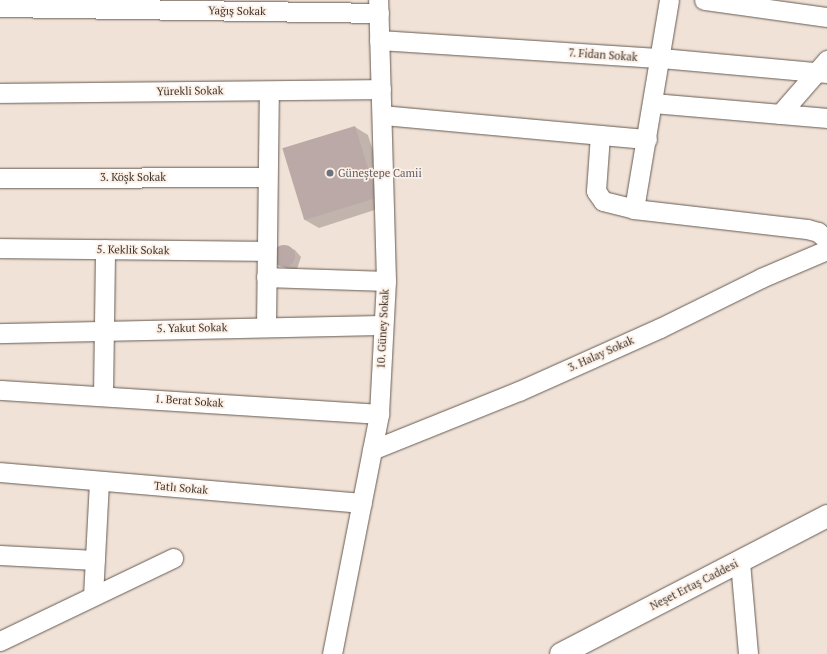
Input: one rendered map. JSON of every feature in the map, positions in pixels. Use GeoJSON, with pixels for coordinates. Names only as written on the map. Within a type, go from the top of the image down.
{"type":"FeatureCollection","features":[{"type":"Feature","properties":{"kind":"main road","name":"Neşet Ertaş Caddesi"},"geometry":{"type":"LineString","coordinates":[[561,654],[827,516]]}},
{"type":"Feature","properties":{"kind":"street"},"geometry":{"type":"LineString","coordinates":[[634,208],[661,58],[669,0]]}},
{"type":"Feature","properties":{"kind":"street"},"geometry":{"type":"LineString","coordinates":[[704,0],[827,17]]}},
{"type":"Feature","properties":{"kind":"street","name":"Yağış Sokak"},"geometry":{"type":"LineString","coordinates":[[0,7],[378,6]]}},
{"type":"Feature","properties":{"kind":"street","name":"10. Güney Sokak"},"geometry":{"type":"LineString","coordinates":[[332,654],[379,414],[386,281],[378,6]]}},
{"type":"Feature","properties":{"kind":"street","name":"7. Fidan Sokak"},"geometry":{"type":"LineString","coordinates":[[379,40],[823,69]]}},
{"type":"Feature","properties":{"kind":"street"},"geometry":{"type":"LineString","coordinates":[[780,114],[823,69]]}},
{"type":"Feature","properties":{"kind":"street","name":"Yürekli Sokak"},"geometry":{"type":"LineString","coordinates":[[0,93],[381,89]]}},
{"type":"Feature","properties":{"kind":"street"},"geometry":{"type":"LineString","coordinates":[[266,327],[269,91]]}},
{"type":"Feature","properties":{"kind":"street"},"geometry":{"type":"LineString","coordinates":[[653,104],[827,118]]}},
{"type":"Feature","properties":{"kind":"street"},"geometry":{"type":"LineString","coordinates":[[382,115],[647,139]]}},
{"type":"Feature","properties":{"kind":"street"},"geometry":{"type":"LineString","coordinates":[[600,135],[596,191],[603,201],[634,208],[807,228],[818,232],[827,240]]}},
{"type":"Feature","properties":{"kind":"street","name":"3. Köşk Sokak"},"geometry":{"type":"LineString","coordinates":[[0,178],[267,177]]}},
{"type":"Feature","properties":{"kind":"street","name":"5. Keklik Sokak"},"geometry":{"type":"LineString","coordinates":[[0,248],[266,251]]}},
{"type":"Feature","properties":{"kind":"street"},"geometry":{"type":"LineString","coordinates":[[103,396],[105,249]]}},
{"type":"Feature","properties":{"kind":"street","name":"3. Halay Sokak"},"geometry":{"type":"LineString","coordinates":[[372,450],[526,388],[660,328],[761,278],[827,250]]}},
{"type":"Feature","properties":{"kind":"street"},"geometry":{"type":"LineString","coordinates":[[266,277],[386,281]]}},
{"type":"Feature","properties":{"kind":"street","name":"5. Yakut Sokak"},"geometry":{"type":"LineString","coordinates":[[0,332],[384,325]]}},
{"type":"Feature","properties":{"kind":"street","name":"1. Berat Sokak"},"geometry":{"type":"LineString","coordinates":[[0,390],[379,414]]}},
{"type":"Feature","properties":{"kind":"street","name":"Tatlı Sokak"},"geometry":{"type":"LineString","coordinates":[[0,472],[99,482],[362,503]]}},
{"type":"Feature","properties":{"kind":"street"},"geometry":{"type":"LineString","coordinates":[[94,596],[99,482]]}},
{"type":"Feature","properties":{"kind":"street"},"geometry":{"type":"LineString","coordinates":[[0,555],[95,560]]}},
{"type":"Feature","properties":{"kind":"street"},"geometry":{"type":"LineString","coordinates":[[0,641],[173,558]]}},
{"type":"Feature","properties":{"kind":"street"},"geometry":{"type":"LineString","coordinates":[[740,562],[748,654]]}},
{"type":"Feature","properties":{"kind":"building","name":"Güneştepe Camii"},"geometry":{"type":"Polygon","coordinates":[[[355,126],[377,198],[304,220],[282,148],[355,126]]]}},
{"type":"Feature","properties":{"kind":"building"},"geometry":{"type":"Polygon","coordinates":[[[284,245],[292,248],[295,256],[292,264],[284,267],[276,264],[273,256],[276,248],[284,245]]]}},
{"type":"Feature","properties":{"kind":"place","name":"Güneştepe Camii"},"geometry":{"type":"Point","coordinates":[330,173]}}]}
